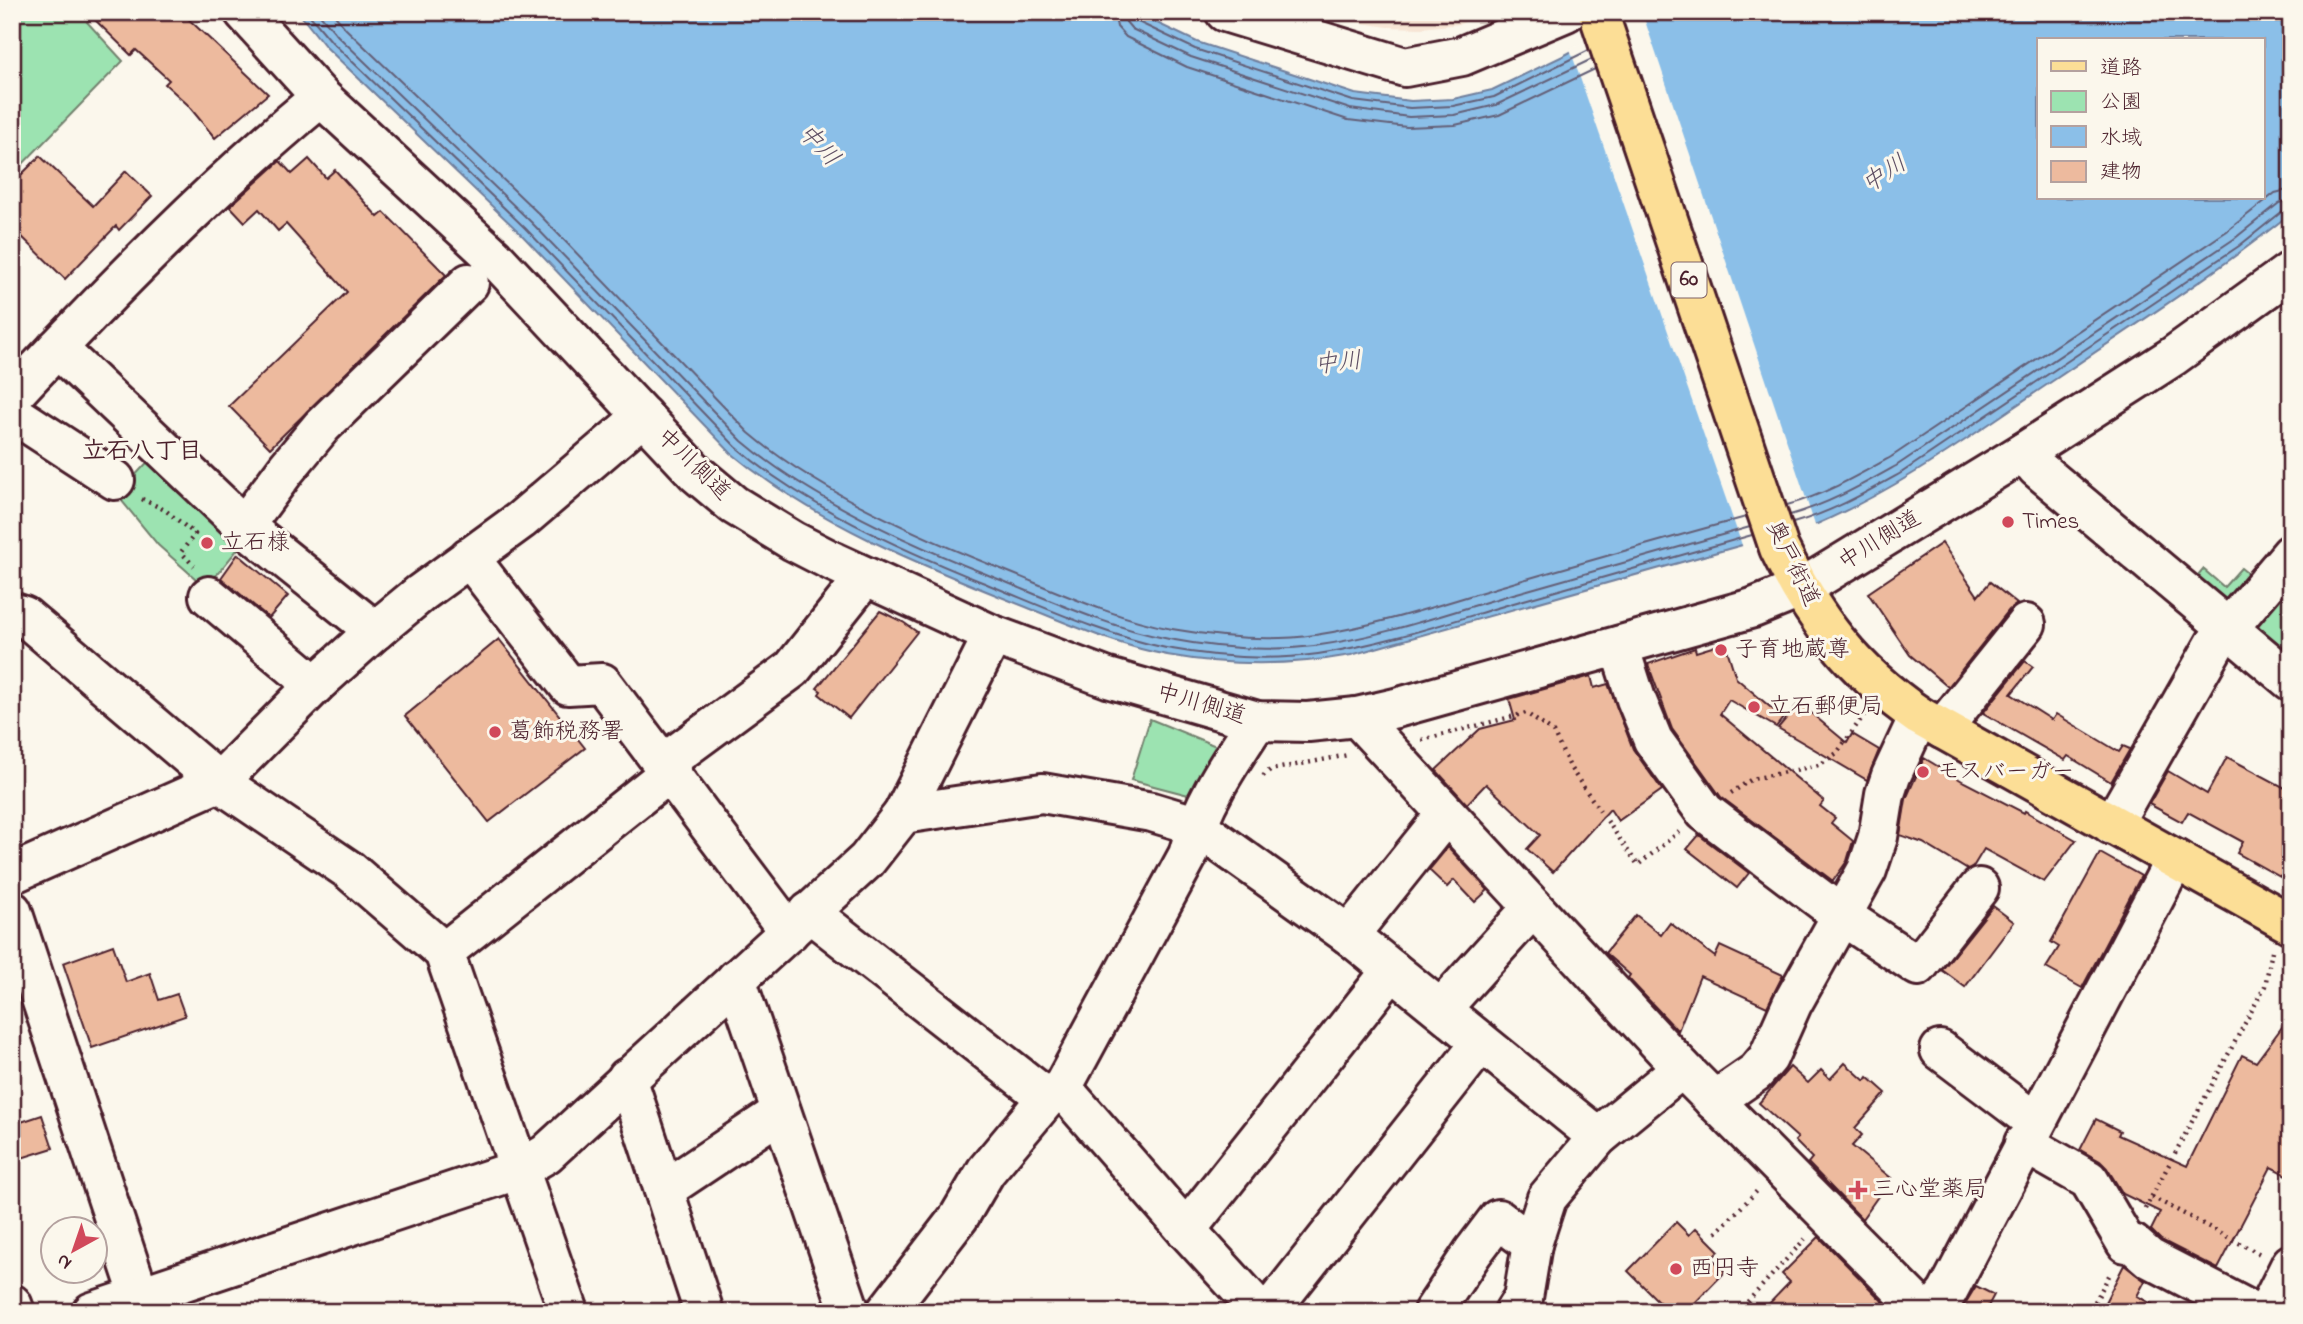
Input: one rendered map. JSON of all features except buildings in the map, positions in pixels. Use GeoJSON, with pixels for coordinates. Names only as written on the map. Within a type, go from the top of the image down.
{"type":"FeatureCollection","features":[{"type":"Feature","properties":{"kind":"main road","name":"奥戸街道"},"geometry":{"type":"LineString","coordinates":[[1598,13],[1779,548],[1820,621],[1856,663],[1897,701],[2175,859],[2283,934]]}},
{"type":"Feature","properties":{"kind":"street","name":"中川側道"},"geometry":{"type":"LineString","coordinates":[[244,12],[321,97],[494,257],[697,474],[734,505],[793,541],[991,640],[1108,678],[1257,721],[1308,722],[1357,717],[1442,697],[1753,608],[1800,589],[2025,452],[2172,357],[2289,276]]}},
{"type":"Feature","properties":{"kind":"street"},"geometry":{"type":"LineString","coordinates":[[1225,12],[1405,67],[1462,56],[1566,12]]}},
{"type":"Feature","properties":{"kind":"street"},"geometry":{"type":"LineString","coordinates":[[12,396],[262,145],[321,97]]}},
{"type":"Feature","properties":{"kind":"street"},"geometry":{"type":"LineString","coordinates":[[244,526],[287,468],[323,426],[469,284]]}},
{"type":"Feature","properties":{"kind":"street"},"geometry":{"type":"LineString","coordinates":[[57,348],[244,526],[375,631]]}},
{"type":"Feature","properties":{"kind":"street"},"geometry":{"type":"LineString","coordinates":[[12,413],[116,480]]}},
{"type":"Feature","properties":{"kind":"street"},"geometry":{"type":"LineString","coordinates":[[12,874],[219,782],[315,685],[375,631],[521,520],[643,416]]}},
{"type":"Feature","properties":{"kind":"street"},"geometry":{"type":"LineString","coordinates":[[2025,452],[2037,468],[2229,627],[2271,667],[2291,681]]}},
{"type":"Feature","properties":{"kind":"street"},"geometry":{"type":"LineString","coordinates":[[2112,825],[2215,644],[2291,554]]}},
{"type":"Feature","properties":{"kind":"street"},"geometry":{"type":"LineString","coordinates":[[469,558],[568,685],[602,682],[666,769],[799,922],[1055,1093],[1261,1312]]}},
{"type":"Feature","properties":{"kind":"street"},"geometry":{"type":"LineString","coordinates":[[444,952],[792,669],[865,576]]}},
{"type":"Feature","properties":{"kind":"street"},"geometry":{"type":"LineString","coordinates":[[209,596],[315,685]]}},
{"type":"Feature","properties":{"kind":"street"},"geometry":{"type":"LineString","coordinates":[[12,611],[24,617],[219,782],[349,870],[444,952],[569,1312]]}},
{"type":"Feature","properties":{"kind":"street"},"geometry":{"type":"LineString","coordinates":[[1714,1101],[1756,1072],[1768,1058],[1792,1004],[1867,870],[1878,837],[1885,794],[1891,776],[1930,722],[2026,624]]}},
{"type":"Feature","properties":{"kind":"street"},"geometry":{"type":"LineString","coordinates":[[92,1312],[142,1304],[533,1163],[568,1136],[627,1078],[867,860],[903,814],[991,640]]}},
{"type":"Feature","properties":{"kind":"street"},"geometry":{"type":"LineString","coordinates":[[1619,646],[1653,740],[1705,812],[1841,915],[1918,966],[1979,888]]}},
{"type":"Feature","properties":{"kind":"street"},"geometry":{"type":"LineString","coordinates":[[1357,717],[1682,1068],[1924,1312]]}},
{"type":"Feature","properties":{"kind":"street"},"geometry":{"type":"LineString","coordinates":[[887,1312],[959,1217],[986,1171],[1055,1093],[1188,855],[1195,825],[1257,721]]}},
{"type":"Feature","properties":{"kind":"street"},"geometry":{"type":"LineString","coordinates":[[903,814],[1042,793],[1152,812],[1195,825],[1349,935],[1598,1137]]}},
{"type":"Feature","properties":{"kind":"street"},"geometry":{"type":"LineString","coordinates":[[1349,935],[1447,814]]}},
{"type":"Feature","properties":{"kind":"street"},"geometry":{"type":"LineString","coordinates":[[1932,1312],[1947,1293],[2029,1132],[2175,859]]}},
{"type":"Feature","properties":{"kind":"street"},"geometry":{"type":"LineString","coordinates":[[1441,1009],[1533,907]]}},
{"type":"Feature","properties":{"kind":"street"},"geometry":{"type":"LineString","coordinates":[[12,911],[142,1304]]}},
{"type":"Feature","properties":{"kind":"street"},"geometry":{"type":"LineString","coordinates":[[1186,1230],[1392,970]]}},
{"type":"Feature","properties":{"kind":"street"},"geometry":{"type":"LineString","coordinates":[[736,979],[849,1312]]}},
{"type":"Feature","properties":{"kind":"street"},"geometry":{"type":"LineString","coordinates":[[1269,1312],[1481,1043]]}},
{"type":"Feature","properties":{"kind":"street"},"geometry":{"type":"LineString","coordinates":[[1940,1050],[2029,1132],[2089,1180],[2126,1243],[2133,1244],[2149,1258],[2253,1312]]}},
{"type":"Feature","properties":{"kind":"street"},"geometry":{"type":"LineString","coordinates":[[1514,1312],[1523,1298],[1532,1244],[1547,1198],[1598,1137],[1682,1068]]}},
{"type":"Feature","properties":{"kind":"street"},"geometry":{"type":"LineString","coordinates":[[627,1078],[704,1312]]}},
{"type":"Feature","properties":{"kind":"street"},"geometry":{"type":"LineString","coordinates":[[664,1190],[781,1112]]}},
{"type":"Feature","properties":{"kind":"street"},"geometry":{"type":"LineString","coordinates":[[1433,1312],[1498,1219],[1532,1244]]}},
{"type":"Feature","properties":{"kind":"street"},"geometry":{"type":"LineString","coordinates":[[2267,1312],[2290,1267]]}},
{"type":"Feature","properties":{"kind":"street"},"geometry":{"type":"LineString","coordinates":[[12,1304],[15,1312]]}},
{"type":"Feature","properties":{"kind":"path"},"geometry":{"type":"LineString","coordinates":[[116,480],[137,497],[165,510],[195,534],[181,552],[202,575],[209,596]]}},
{"type":"Feature","properties":{"kind":"path"},"geometry":{"type":"LineString","coordinates":[[1261,779],[1270,769],[1387,748],[1526,713],[1553,732],[1571,769],[1638,865],[1752,779],[1819,765],[1837,753],[1865,714]]}},
{"type":"Feature","properties":{"kind":"path"},"geometry":{"type":"LineString","coordinates":[[2085,1312],[2096,1300],[2265,986],[2269,955],[2283,934]]}},
{"type":"Feature","properties":{"kind":"path"},"geometry":{"type":"LineString","coordinates":[[1716,1233],[1780,1168]]}},
{"type":"Feature","properties":{"kind":"path"},"geometry":{"type":"LineString","coordinates":[[2152,1196],[2290,1267]]}},
{"type":"Feature","properties":{"kind":"path"},"geometry":{"type":"LineString","coordinates":[[1738,1312],[1828,1215]]}},
{"type":"Feature","properties":{"kind":"shaded area"},"geometry":{"type":"Polygon","coordinates":[[[1325,12],[1489,12],[1460,24],[1421,28],[1388,27],[1348,21],[1325,12]]]}},
{"type":"Feature","properties":{"kind":"green space"},"geometry":{"type":"Polygon","coordinates":[[[12,12],[96,12],[87,22],[123,61],[12,175],[12,37],[19,31],[12,22],[12,12]]]}},
{"type":"Feature","properties":{"kind":"green space"},"geometry":{"type":"Polygon","coordinates":[[[155,454],[246,539],[206,588],[158,545],[117,495],[155,454]]]}},
{"type":"Feature","properties":{"kind":"green space"},"geometry":{"type":"Polygon","coordinates":[[[2241,568],[2252,577],[2227,605],[2192,582],[2203,569],[2224,587],[2241,568]]]}},
{"type":"Feature","properties":{"kind":"green space"},"geometry":{"type":"Polygon","coordinates":[[[2291,569],[2291,664],[2248,630],[2291,569]]]}},
{"type":"Feature","properties":{"kind":"green space"},"geometry":{"type":"Polygon","coordinates":[[[1150,719],[1221,748],[1196,797],[1131,780],[1150,719]]]}},
{"type":"Feature","properties":{"kind":"water","name":"中川"},"geometry":{"type":"Polygon","coordinates":[[[298,12],[1134,12],[1197,42],[1355,94],[1411,101],[1453,99],[1492,90],[1565,55],[1644,12],[2291,12],[2291,213],[2176,298],[1940,457],[1880,493],[1817,524],[1351,655],[1305,661],[1213,661],[1167,655],[1113,641],[910,559],[835,522],[798,501],[731,453],[520,233],[326,47],[298,12]]]}},
{"type":"Feature","properties":{"kind":"pier"},"geometry":{"type":"Polygon","coordinates":[[[1637,12],[1642,12],[1816,528],[1743,548],[1570,49],[1637,12]]]}},
{"type":"Feature","properties":{"kind":"place","name":"Times"},"geometry":{"type":"Point","coordinates":[2008,522]}},
{"type":"Feature","properties":{"kind":"place","name":"立石様"},"geometry":{"type":"Point","coordinates":[207,543]}},
{"type":"Feature","properties":{"kind":"place","name":"子育地蔵尊"},"geometry":{"type":"Point","coordinates":[1721,650]}},
{"type":"Feature","properties":{"kind":"place","name":"立石郵便局"},"geometry":{"type":"Point","coordinates":[1754,707]}},
{"type":"Feature","properties":{"kind":"place","name":"葛飾税務署"},"geometry":{"type":"Point","coordinates":[495,732]}},
{"type":"Feature","properties":{"kind":"place","name":"モスバーガー"},"geometry":{"type":"Point","coordinates":[1923,772]}},
{"type":"Feature","properties":{"kind":"place","name":"三心堂薬局"},"geometry":{"type":"Point","coordinates":[1858,1190]}},
{"type":"Feature","properties":{"kind":"place","name":"西円寺"},"geometry":{"type":"Point","coordinates":[1676,1269]}},
{"type":"Feature","properties":{"kind":"district","name":"立石八丁目"},"geometry":{"type":"Point","coordinates":[142,452]}}]}
